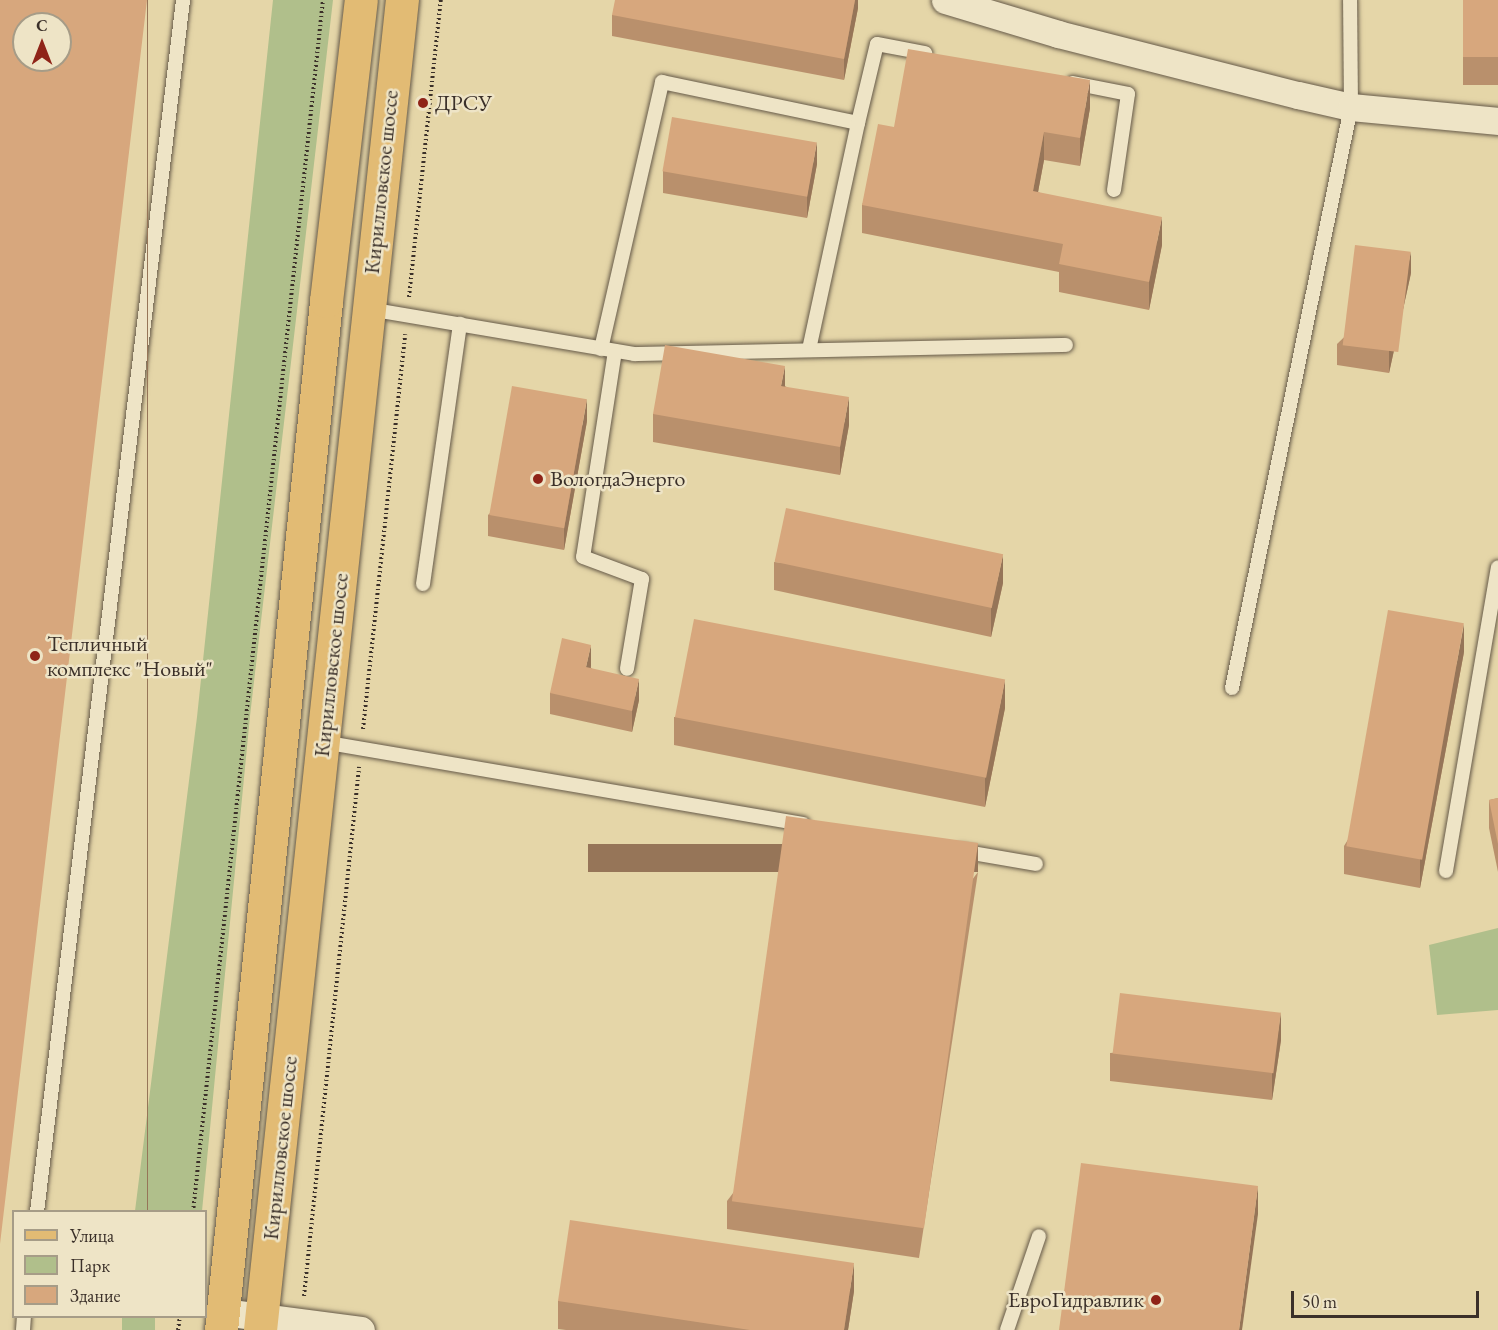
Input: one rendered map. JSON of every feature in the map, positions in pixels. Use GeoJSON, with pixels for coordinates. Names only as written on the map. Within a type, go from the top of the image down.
{"type":"FeatureCollection","features":[{"type":"Feature","properties":{"kind":"main road","name":"Кирилловское шоссе"},"geometry":{"type":"LineString","coordinates":[[222,1321],[326,301],[361,0]]}},
{"type":"Feature","properties":{"kind":"main road","name":"Кирилловское шоссе"},"geometry":{"type":"LineString","coordinates":[[261,1322],[367,308],[402,0]]}},
{"type":"Feature","properties":{"kind":"street"},"geometry":{"type":"LineString","coordinates":[[945,0],[1070,37],[1351,107],[1498,121]]}},
{"type":"Feature","properties":{"kind":"street"},"geometry":{"type":"LineString","coordinates":[[222,1321],[302,1321],[361,1330]]}},
{"type":"Feature","properties":{"kind":"lane"},"geometry":{"type":"LineString","coordinates":[[37,1210],[183,0]]}},
{"type":"Feature","properties":{"kind":"lane"},"geometry":{"type":"LineString","coordinates":[[1232,688],[1351,107],[1350,0]]}},
{"type":"Feature","properties":{"kind":"lane"},"geometry":{"type":"LineString","coordinates":[[809,350],[877,44],[945,58]]}},
{"type":"Feature","properties":{"kind":"lane"},"geometry":{"type":"LineString","coordinates":[[1059,80],[1128,94],[1114,190]]}},
{"type":"Feature","properties":{"kind":"lane"},"geometry":{"type":"LineString","coordinates":[[601,349],[662,82],[858,123]]}},
{"type":"Feature","properties":{"kind":"lane"},"geometry":{"type":"LineString","coordinates":[[367,308],[615,351],[1066,345]]}},
{"type":"Feature","properties":{"kind":"lane"},"geometry":{"type":"LineString","coordinates":[[423,584],[460,324]]}},
{"type":"Feature","properties":{"kind":"lane"},"geometry":{"type":"LineString","coordinates":[[615,351],[583,557],[642,579],[627,669]]}},
{"type":"Feature","properties":{"kind":"lane"},"geometry":{"type":"LineString","coordinates":[[1446,871],[1498,567]]}},
{"type":"Feature","properties":{"kind":"lane"},"geometry":{"type":"LineString","coordinates":[[323,742],[815,826]]}},
{"type":"Feature","properties":{"kind":"lane"},"geometry":{"type":"LineString","coordinates":[[943,848],[1036,864]]}},
{"type":"Feature","properties":{"kind":"lane"},"geometry":{"type":"LineString","coordinates":[[1007,1330],[1039,1236]]}},
{"type":"Feature","properties":{"kind":"path"},"geometry":{"type":"LineString","coordinates":[[193,1210],[323,0]]}},
{"type":"Feature","properties":{"kind":"path"},"geometry":{"type":"LineString","coordinates":[[302,1321],[441,0]]}},
{"type":"Feature","properties":{"kind":"green space"},"geometry":{"type":"Polygon","coordinates":[[[273,0],[333,0],[250,716],[202,1210],[135,1210],[197,717],[273,0]]]}},
{"type":"Feature","properties":{"kind":"green space"},"geometry":{"type":"Polygon","coordinates":[[[1498,928],[1498,1010],[1437,1015],[1429,945],[1498,928]]]}},
{"type":"Feature","properties":{"kind":"green space"},"geometry":{"type":"Polygon","coordinates":[[[122,1318],[155,1318],[155,1330],[122,1330],[122,1318]]]}},
{"type":"Feature","properties":{"kind":"building","name":"Тепличный комплекс \"Новый\""},"geometry":{"type":"Polygon","coordinates":[[[0,0],[147,0],[0,1244],[0,0]]]}},
{"type":"Feature","properties":{"kind":"building"},"geometry":{"type":"Polygon","coordinates":[[[615,0],[855,0],[844,59],[612,15],[615,0]]]}},
{"type":"Feature","properties":{"kind":"building"},"geometry":{"type":"Polygon","coordinates":[[[1463,0],[1498,0],[1498,57],[1463,57],[1463,0]]]}},
{"type":"Feature","properties":{"kind":"building"},"geometry":{"type":"Polygon","coordinates":[[[908,49],[1090,80],[1080,138],[1044,132],[1033,191],[1162,217],[1149,282],[1059,264],[1063,244],[862,205],[878,124],[894,127],[908,49]]]}},
{"type":"Feature","properties":{"kind":"building"},"geometry":{"type":"Polygon","coordinates":[[[672,117],[817,143],[807,197],[662,171],[672,117]]]}},
{"type":"Feature","properties":{"kind":"building"},"geometry":{"type":"Polygon","coordinates":[[[1355,245],[1411,252],[1398,352],[1343,345],[1355,245]]]}},
{"type":"Feature","properties":{"kind":"building"},"geometry":{"type":"Polygon","coordinates":[[[665,345],[785,366],[781,386],[849,397],[840,447],[653,414],[665,345]]]}},
{"type":"Feature","properties":{"kind":"building","name":"ВологдаЭнерго"},"geometry":{"type":"Polygon","coordinates":[[[512,386],[587,399],[564,528],[489,515],[512,386]]]}},
{"type":"Feature","properties":{"kind":"building"},"geometry":{"type":"Polygon","coordinates":[[[786,508],[1003,554],[992,608],[775,562],[786,508]]]}},
{"type":"Feature","properties":{"kind":"building"},"geometry":{"type":"Polygon","coordinates":[[[1388,610],[1464,623],[1422,860],[1346,846],[1388,610]]]}},
{"type":"Feature","properties":{"kind":"building"},"geometry":{"type":"Polygon","coordinates":[[[694,619],[1005,679],[986,778],[675,717],[694,619]]]}},
{"type":"Feature","properties":{"kind":"building"},"geometry":{"type":"Polygon","coordinates":[[[562,638],[591,645],[586,667],[639,679],[632,711],[550,693],[562,638]]]}},
{"type":"Feature","properties":{"kind":"building"},"geometry":{"type":"Polygon","coordinates":[[[1498,798],[1498,844],[1489,800],[1498,798]]]}},
{"type":"Feature","properties":{"kind":"building"},"geometry":{"type":"Polygon","coordinates":[[[786,816],[978,843],[924,1228],[732,1201],[786,816]]]}},
{"type":"Feature","properties":{"kind":"building"},"geometry":{"type":"Polygon","coordinates":[[[1120,993],[1281,1013],[1273,1073],[1113,1054],[1120,993]]]}},
{"type":"Feature","properties":{"kind":"building"},"geometry":{"type":"Polygon","coordinates":[[[1081,1163],[1258,1186],[1239,1330],[1059,1330],[1081,1163]]]}},
{"type":"Feature","properties":{"kind":"building"},"geometry":{"type":"Polygon","coordinates":[[[570,1220],[854,1263],[844,1330],[750,1330],[558,1301],[570,1220]]]}},
{"type":"Feature","properties":{"kind":"place","name":"ДРСУ"},"geometry":{"type":"Point","coordinates":[423,103]}},
{"type":"Feature","properties":{"kind":"place","name":"ВологдаЭнерго"},"geometry":{"type":"Point","coordinates":[538,479]}},
{"type":"Feature","properties":{"kind":"place","name":"Тепличный комплекс \"Новый\""},"geometry":{"type":"Point","coordinates":[35,656]}},
{"type":"Feature","properties":{"kind":"place","name":"ЕвроГидравлик"},"geometry":{"type":"Point","coordinates":[1156,1300]}}]}
